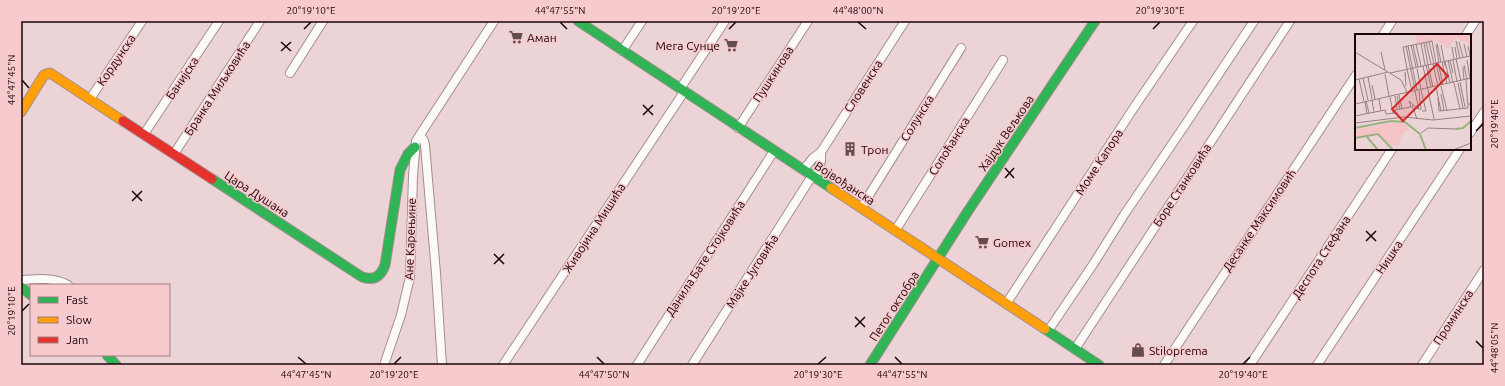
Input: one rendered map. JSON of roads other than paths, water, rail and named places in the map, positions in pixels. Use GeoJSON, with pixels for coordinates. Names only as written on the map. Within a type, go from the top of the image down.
{"type":"FeatureCollection","features":[{"type":"Feature","properties":{"kind":"street","name":"Кордунска"},"geometry":{"type":"LineString","coordinates":[[90,99],[142,21]]}},
{"type":"Feature","properties":{"kind":"street","name":"Банијска"},"geometry":{"type":"LineString","coordinates":[[144,134],[220,21]]}},
{"type":"Feature","properties":{"kind":"street","name":"Бранка Миљковића"},"geometry":{"type":"LineString","coordinates":[[174,154],[260,21]]}},
{"type":"Feature","properties":{"kind":"street"},"geometry":{"type":"LineString","coordinates":[[290,73],[323,21]]}},
{"type":"Feature","properties":{"kind":"street","name":"Ане Карењине"},"geometry":{"type":"LineString","coordinates":[[384,365],[401,315],[410,277],[415,146],[420,135],[494,21]]}},
{"type":"Feature","properties":{"kind":"street","name":"Војвођанска"},"geometry":{"type":"LineString","coordinates":[[578,21],[774,152],[1099,365]]}},
{"type":"Feature","properties":{"kind":"street"},"geometry":{"type":"LineString","coordinates":[[622,51],[642,21]]}},
{"type":"Feature","properties":{"kind":"street","name":"Живојина Мишића"},"geometry":{"type":"LineString","coordinates":[[503,365],[682,90],[725,21]]}},
{"type":"Feature","properties":{"kind":"street","name":"Пушкинова"},"geometry":{"type":"LineString","coordinates":[[738,128],[808,21]]}},
{"type":"Feature","properties":{"kind":"street","name":"Словенска"},"geometry":{"type":"LineString","coordinates":[[803,170],[813,158],[821,152],[905,21]]}},
{"type":"Feature","properties":{"kind":"street","name":"Хајдук Вељкова"},"geometry":{"type":"LineString","coordinates":[[938,259],[972,205],[1095,21]]}},
{"type":"Feature","properties":{"kind":"street","name":"Моме Капора"},"geometry":{"type":"LineString","coordinates":[[1006,304],[1193,21]]}},
{"type":"Feature","properties":{"kind":"street"},"geometry":{"type":"LineString","coordinates":[[1048,331],[1254,21]]}},
{"type":"Feature","properties":{"kind":"street","name":"Боре Станковића"},"geometry":{"type":"LineString","coordinates":[[1075,349],[1290,21]]}},
{"type":"Feature","properties":{"kind":"street"},"geometry":{"type":"LineString","coordinates":[[1384,34],[1392,21]]}},
{"type":"Feature","properties":{"kind":"street"},"geometry":{"type":"LineString","coordinates":[[1467,34],[1475,21]]}},
{"type":"Feature","properties":{"kind":"street","name":"Солунска"},"geometry":{"type":"LineString","coordinates":[[861,208],[961,48]]}},
{"type":"Feature","properties":{"kind":"street","name":"Сопоћанска"},"geometry":{"type":"LineString","coordinates":[[895,231],[1003,60]]}},
{"type":"Feature","properties":{"kind":"street","name":"Цара Душана"},"geometry":{"type":"LineString","coordinates":[[21,112],[44,75],[48,73],[362,277],[373,280],[382,272],[385,265],[400,170],[408,154],[415,146]]}},
{"type":"Feature","properties":{"kind":"street","name":"Десанке Максимовић"},"geometry":{"type":"LineString","coordinates":[[1164,365],[1355,77]]}},
{"type":"Feature","properties":{"kind":"street"},"geometry":{"type":"LineString","coordinates":[[1471,132],[1484,112]]}},
{"type":"Feature","properties":{"kind":"street","name":"Ане Карењине"},"geometry":{"type":"LineString","coordinates":[[420,135],[425,145],[442,365]]}},
{"type":"Feature","properties":{"kind":"street","name":"Деспота Стефана"},"geometry":{"type":"LineString","coordinates":[[1250,365],[1391,150]]}},
{"type":"Feature","properties":{"kind":"street","name":"Нишка"},"geometry":{"type":"LineString","coordinates":[[1317,365],[1459,150]]}},
{"type":"Feature","properties":{"kind":"street","name":"Данила Бате Стојковића"},"geometry":{"type":"LineString","coordinates":[[637,365],[774,152]]}},
{"type":"Feature","properties":{"kind":"street","name":"Словенска"},"geometry":{"type":"LineString","coordinates":[[813,177],[820,167],[821,152]]}},
{"type":"Feature","properties":{"kind":"street","name":"Мајке Југовића"},"geometry":{"type":"LineString","coordinates":[[692,365],[813,177]]}},
{"type":"Feature","properties":{"kind":"street","name":"Петог октобра"},"geometry":{"type":"LineString","coordinates":[[870,365],[938,259]]}},
{"type":"Feature","properties":{"kind":"street","name":"Проминска"},"geometry":{"type":"LineString","coordinates":[[1422,365],[1484,270]]}},
{"type":"Feature","properties":{"kind":"street"},"geometry":{"type":"LineString","coordinates":[[21,280],[50,279],[66,284]]}},
{"type":"Feature","properties":{"kind":"street"},"geometry":{"type":"LineString","coordinates":[[21,287],[30,294]]}},
{"type":"Feature","properties":{"kind":"street"},"geometry":{"type":"LineString","coordinates":[[108,356],[116,365]]}},
{"type":"Feature","properties":{"kind":"place","name":"Аман"},"geometry":{"type":"Point","coordinates":[516,37]}},
{"type":"Feature","properties":{"kind":"place","name":"Мега Сунце"},"geometry":{"type":"Point","coordinates":[731,45]}},
{"type":"Feature","properties":{"kind":"place","name":"Трон"},"geometry":{"type":"Point","coordinates":[850,149]}},
{"type":"Feature","properties":{"kind":"place","name":"Gomex"},"geometry":{"type":"Point","coordinates":[982,242]}},
{"type":"Feature","properties":{"kind":"place","name":"Stiloprema"},"geometry":{"type":"Point","coordinates":[1138,350]}}]}
